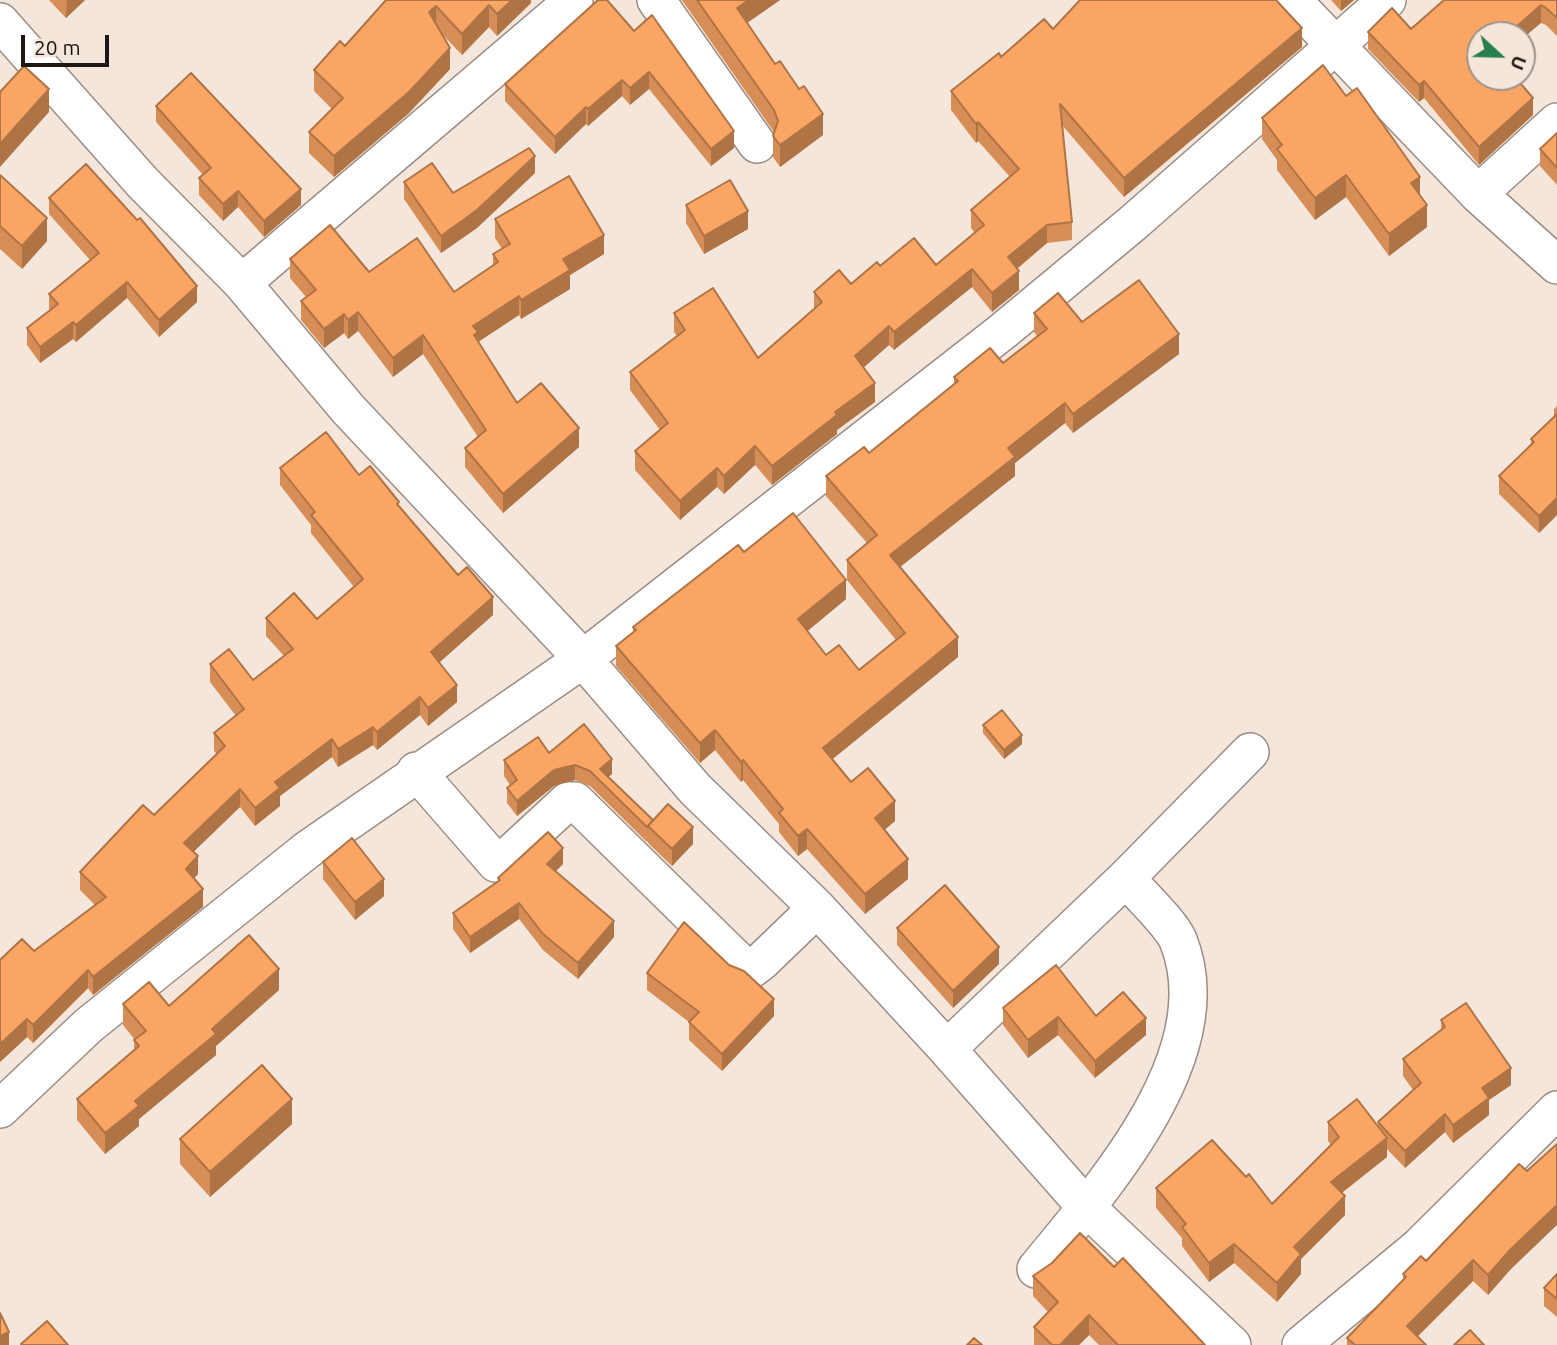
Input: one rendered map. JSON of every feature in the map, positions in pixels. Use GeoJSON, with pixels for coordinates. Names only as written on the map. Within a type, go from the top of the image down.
{"type":"FeatureCollection","features":[{"type":"Feature","properties":{"kind":"street"},"geometry":{"type":"LineString","coordinates":[[242,283],[574,0]]}},
{"type":"Feature","properties":{"kind":"street"},"geometry":{"type":"LineString","coordinates":[[656,0],[757,144]]}},
{"type":"Feature","properties":{"kind":"street"},"geometry":{"type":"LineString","coordinates":[[1292,0],[1478,194],[1557,265]]}},
{"type":"Feature","properties":{"kind":"street"},"geometry":{"type":"LineString","coordinates":[[0,1109],[58,1052],[167,960],[307,850],[416,771],[583,659],[1023,315],[1133,223],[1387,0]]}},
{"type":"Feature","properties":{"kind":"street"},"geometry":{"type":"LineString","coordinates":[[0,22],[143,183],[242,283],[348,409],[583,659],[695,789],[817,908],[947,1049],[1086,1207],[1232,1345]]}},
{"type":"Feature","properties":{"kind":"street"},"geometry":{"type":"LineString","coordinates":[[1478,194],[1557,122]]}},
{"type":"Feature","properties":{"kind":"street"},"geometry":{"type":"LineString","coordinates":[[947,1049],[1126,878],[1250,752]]}},
{"type":"Feature","properties":{"kind":"street"},"geometry":{"type":"LineString","coordinates":[[416,771],[496,863],[502,862],[568,801],[575,801],[744,967],[753,968],[761,962],[817,908]]}},
{"type":"Feature","properties":{"kind":"street"},"geometry":{"type":"LineString","coordinates":[[1036,1269],[1086,1207],[1155,1107],[1180,1050],[1190,1000],[1177,939],[1126,878]]}},
{"type":"Feature","properties":{"kind":"street"},"geometry":{"type":"LineString","coordinates":[[1301,1345],[1419,1247],[1557,1110]]}},
{"type":"Feature","properties":{"kind":"building"},"geometry":{"type":"Polygon","coordinates":[[[386,0],[512,0],[497,14],[489,5],[462,34],[436,6],[429,12],[450,48],[409,92],[334,156],[309,132],[343,98],[314,70],[340,41],[345,46],[386,0]]]}},
{"type":"Feature","properties":{"kind":"building"},"geometry":{"type":"Polygon","coordinates":[[[598,0],[607,0],[634,31],[652,15],[734,131],[711,149],[649,72],[630,88],[622,80],[588,109],[586,107],[555,137],[505,84],[598,0]]]}},
{"type":"Feature","properties":{"kind":"building"},"geometry":{"type":"Polygon","coordinates":[[[697,0],[749,0],[737,8],[775,64],[780,61],[799,89],[804,86],[823,114],[780,145],[773,136],[778,121],[774,110],[697,0]]]}},
{"type":"Feature","properties":{"kind":"building"},"geometry":{"type":"Polygon","coordinates":[[[1080,0],[1276,0],[1302,28],[1124,178],[1060,104],[1072,222],[1047,225],[1008,257],[1019,271],[992,293],[972,269],[894,332],[889,326],[855,356],[875,383],[835,412],[837,415],[772,466],[755,446],[724,476],[717,468],[680,501],[635,451],[668,423],[630,372],[685,330],[674,313],[713,288],[758,358],[822,302],[814,292],[839,270],[851,284],[877,262],[880,266],[914,238],[936,265],[984,225],[971,210],[1019,169],[978,122],[976,124],[951,91],[999,53],[1001,57],[1044,19],[1053,29],[1080,0]]]}},
{"type":"Feature","properties":{"kind":"building"},"geometry":{"type":"Polygon","coordinates":[[[1444,0],[1557,0],[1557,18],[1541,5],[1523,21],[1466,21],[1466,91],[1527,91],[1533,98],[1479,147],[1424,81],[1419,85],[1368,32],[1392,8],[1411,29],[1444,0]]]}},
{"type":"Feature","properties":{"kind":"building"},"geometry":{"type":"Polygon","coordinates":[[[1323,65],[1346,96],[1357,88],[1420,177],[1411,183],[1427,205],[1389,234],[1346,175],[1315,198],[1277,149],[1282,145],[1262,118],[1323,65]]]}},
{"type":"Feature","properties":{"kind":"building"},"geometry":{"type":"Polygon","coordinates":[[[24,66],[49,89],[0,144],[0,92],[24,66]]]}},
{"type":"Feature","properties":{"kind":"building"},"geometry":{"type":"Polygon","coordinates":[[[191,73],[301,189],[264,221],[238,191],[223,204],[199,178],[211,168],[156,106],[191,73]]]}},
{"type":"Feature","properties":{"kind":"building"},"geometry":{"type":"Polygon","coordinates":[[[1557,133],[1557,168],[1540,149],[1557,133]]]}},
{"type":"Feature","properties":{"kind":"building"},"geometry":{"type":"Polygon","coordinates":[[[529,148],[535,156],[477,210],[441,236],[404,182],[432,163],[453,193],[529,148]]]}},
{"type":"Feature","properties":{"kind":"building"},"geometry":{"type":"Polygon","coordinates":[[[86,164],[137,220],[140,218],[197,286],[159,320],[127,282],[76,325],[73,322],[40,347],[27,328],[58,304],[49,294],[99,253],[49,198],[86,164]]]}},
{"type":"Feature","properties":{"kind":"building"},"geometry":{"type":"Polygon","coordinates":[[[0,175],[47,218],[22,246],[0,226],[0,175]]]}},
{"type":"Feature","properties":{"kind":"building"},"geometry":{"type":"Polygon","coordinates":[[[569,176],[604,235],[563,259],[570,270],[521,300],[519,296],[473,326],[478,332],[474,335],[517,403],[541,383],[579,428],[503,494],[465,448],[486,430],[423,335],[393,358],[358,312],[348,320],[344,314],[324,329],[301,301],[316,290],[290,259],[330,225],[369,272],[417,238],[454,292],[498,262],[493,254],[510,244],[495,219],[569,176]]]}},
{"type":"Feature","properties":{"kind":"building"},"geometry":{"type":"Polygon","coordinates":[[[730,180],[748,211],[704,236],[686,205],[730,180]]]}},
{"type":"Feature","properties":{"kind":"building"},"geometry":{"type":"Polygon","coordinates":[[[1139,280],[1179,334],[1073,414],[1065,403],[1008,448],[1015,457],[890,555],[958,637],[823,748],[851,782],[868,768],[895,801],[875,818],[908,859],[865,894],[807,829],[798,836],[779,813],[783,809],[715,730],[700,743],[616,646],[636,630],[633,627],[738,545],[744,552],[793,513],[846,580],[798,619],[826,655],[839,645],[859,670],[905,633],[847,560],[877,535],[826,476],[864,447],[869,453],[958,381],[954,377],[990,348],[1003,363],[1047,329],[1034,313],[1058,293],[1082,322],[1139,280]]]}},
{"type":"Feature","properties":{"kind":"building"},"geometry":{"type":"Polygon","coordinates":[[[1557,414],[1557,498],[1539,516],[1499,476],[1534,442],[1531,439],[1557,414]]]}},
{"type":"Feature","properties":{"kind":"building"},"geometry":{"type":"Polygon","coordinates":[[[326,432],[359,475],[370,466],[399,502],[397,504],[458,575],[467,567],[493,597],[431,652],[457,685],[428,708],[420,697],[377,732],[373,727],[338,749],[332,739],[275,782],[280,788],[255,808],[240,789],[184,843],[198,856],[186,869],[203,889],[93,977],[88,970],[33,1025],[27,1019],[0,1044],[0,960],[22,939],[34,951],[106,897],[80,872],[143,805],[154,815],[225,746],[214,733],[244,709],[210,664],[229,649],[253,680],[293,649],[266,618],[294,593],[317,619],[363,579],[311,515],[315,512],[280,468],[326,432]]]}},
{"type":"Feature","properties":{"kind":"building"},"geometry":{"type":"Polygon","coordinates":[[[1002,710],[1022,735],[1004,750],[983,725],[1002,710]]]}},
{"type":"Feature","properties":{"kind":"building"},"geometry":{"type":"Polygon","coordinates":[[[584,724],[612,759],[600,769],[653,820],[647,827],[590,771],[575,765],[554,770],[517,801],[507,788],[517,780],[504,760],[538,737],[549,753],[584,724]]]}},
{"type":"Feature","properties":{"kind":"building"},"geometry":{"type":"Polygon","coordinates":[[[668,804],[693,827],[672,849],[648,826],[668,804]]]}},
{"type":"Feature","properties":{"kind":"building"},"geometry":{"type":"Polygon","coordinates":[[[548,832],[563,848],[547,864],[614,921],[578,963],[543,934],[519,903],[470,937],[453,913],[500,880],[498,878],[548,832]]]}},
{"type":"Feature","properties":{"kind":"building"},"geometry":{"type":"Polygon","coordinates":[[[352,838],[384,879],[355,902],[323,862],[352,838]]]}},
{"type":"Feature","properties":{"kind":"building"},"geometry":{"type":"Polygon","coordinates":[[[945,885],[999,947],[953,991],[897,928],[945,885]]]}},
{"type":"Feature","properties":{"kind":"building"},"geometry":{"type":"Polygon","coordinates":[[[684,922],[729,965],[744,971],[774,999],[722,1054],[689,1022],[699,1012],[647,973],[684,922]]]}},
{"type":"Feature","properties":{"kind":"building"},"geometry":{"type":"Polygon","coordinates":[[[249,935],[279,969],[212,1029],[216,1034],[135,1101],[139,1106],[105,1133],[77,1099],[139,1046],[134,1040],[146,1031],[123,1004],[149,982],[169,1006],[249,935]]]}},
{"type":"Feature","properties":{"kind":"building"},"geometry":{"type":"Polygon","coordinates":[[[1056,965],[1096,1016],[1123,992],[1146,1018],[1095,1061],[1058,1017],[1028,1040],[1003,1008],[1056,965]]]}},
{"type":"Feature","properties":{"kind":"building"},"geometry":{"type":"Polygon","coordinates":[[[1466,1003],[1511,1068],[1482,1088],[1489,1098],[1453,1125],[1445,1114],[1405,1151],[1378,1122],[1421,1083],[1403,1059],[1445,1027],[1441,1020],[1466,1003]]]}},
{"type":"Feature","properties":{"kind":"building"},"geometry":{"type":"Polygon","coordinates":[[[262,1065],[292,1099],[210,1172],[180,1139],[262,1065]]]}},
{"type":"Feature","properties":{"kind":"building"},"geometry":{"type":"Polygon","coordinates":[[[1357,1099],[1387,1138],[1331,1182],[1345,1196],[1294,1247],[1301,1254],[1277,1283],[1234,1244],[1209,1263],[1182,1227],[1186,1224],[1156,1188],[1212,1140],[1246,1177],[1249,1174],[1272,1204],[1339,1137],[1328,1122],[1357,1099]]]}},
{"type":"Feature","properties":{"kind":"building"},"geometry":{"type":"Polygon","coordinates":[[[1557,1144],[1557,1205],[1488,1275],[1473,1260],[1407,1326],[1426,1345],[1355,1345],[1347,1338],[1406,1277],[1403,1274],[1421,1256],[1426,1261],[1519,1164],[1527,1171],[1557,1144]]]}},
{"type":"Feature","properties":{"kind":"building"},"geometry":{"type":"Polygon","coordinates":[[[1080,1233],[1114,1267],[1123,1258],[1205,1345],[1118,1345],[1089,1315],[1060,1345],[1052,1345],[1034,1327],[1058,1302],[1033,1276],[1052,1263],[1080,1233]]]}},
{"type":"Feature","properties":{"kind":"building"},"geometry":{"type":"Polygon","coordinates":[[[1557,1274],[1557,1299],[1544,1288],[1557,1274]]]}},
{"type":"Feature","properties":{"kind":"building"},"geometry":{"type":"Polygon","coordinates":[[[0,1313],[9,1332],[0,1336],[0,1313]]]}},
{"type":"Feature","properties":{"kind":"building"},"geometry":{"type":"Polygon","coordinates":[[[47,1321],[68,1345],[21,1344],[47,1321]]]}},
{"type":"Feature","properties":{"kind":"building"},"geometry":{"type":"Polygon","coordinates":[[[1470,1330],[1484,1345],[1454,1345],[1470,1330]]]}},
{"type":"Feature","properties":{"kind":"building"},"geometry":{"type":"Polygon","coordinates":[[[974,1338],[982,1345],[967,1345],[974,1338]]]}}]}
